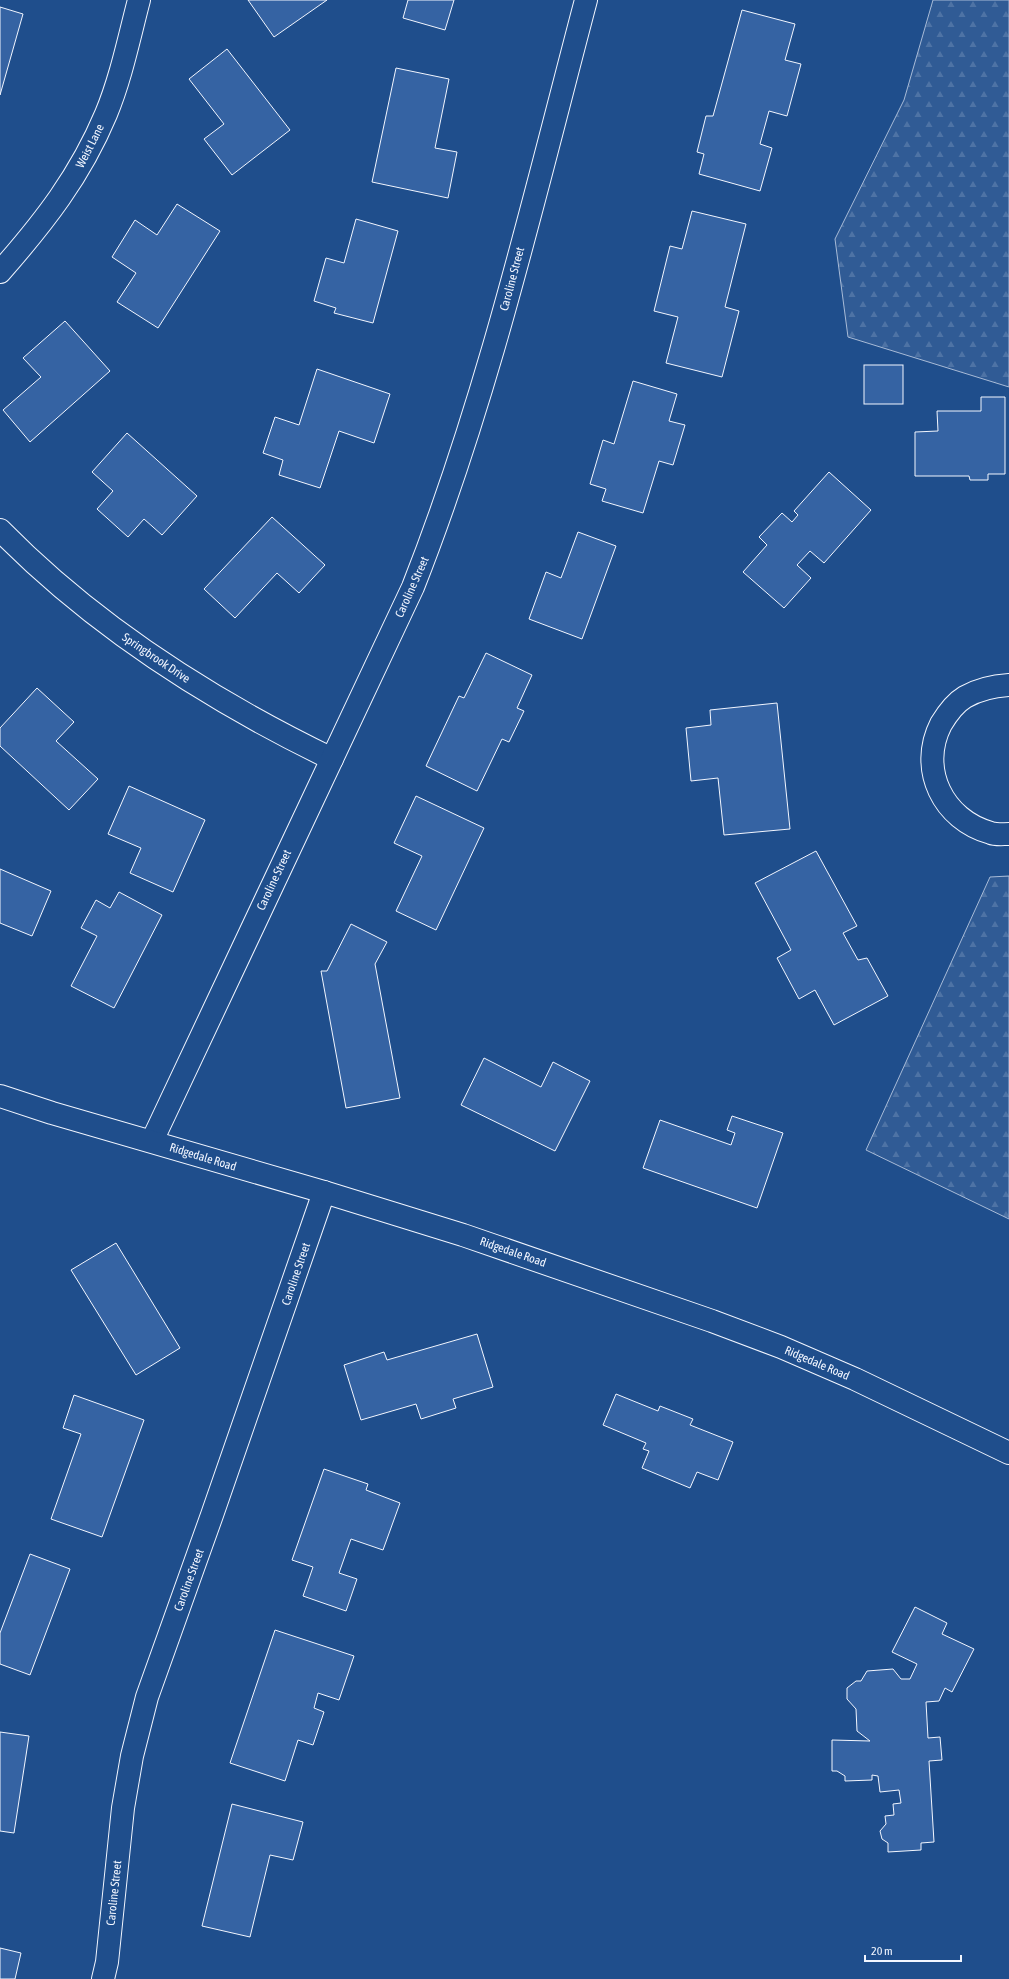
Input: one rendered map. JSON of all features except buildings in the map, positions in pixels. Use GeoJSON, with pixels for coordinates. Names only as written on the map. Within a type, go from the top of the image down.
{"type":"FeatureCollection","features":[{"type":"Feature","properties":{"kind":"street","name":"Weist Lane"},"geometry":{"type":"LineString","coordinates":[[0,272],[42,224],[75,175],[92,145],[106,112],[119,73],[139,0]]}},
{"type":"Feature","properties":{"kind":"street","name":"Caroline Street"},"geometry":{"type":"LineString","coordinates":[[152,1141],[413,587],[438,523],[473,418],[506,302],[586,0]]}},
{"type":"Feature","properties":{"kind":"street","name":"Springbrook Drive"},"geometry":{"type":"LineString","coordinates":[[0,530],[51,577],[104,622],[166,667],[228,706],[332,759]]}},
{"type":"Feature","properties":{"kind":"street"},"geometry":{"type":"LineString","coordinates":[[1009,684],[986,687],[964,697],[955,706],[947,715],[935,737],[932,762],[936,786],[949,808],[969,824],[992,834],[1009,834]]}},
{"type":"Feature","properties":{"kind":"street","name":"Ridgedale Road"},"geometry":{"type":"LineString","coordinates":[[0,1096],[52,1113],[324,1192],[463,1235],[719,1324],[781,1348],[856,1380],[1009,1453]]}},
{"type":"Feature","properties":{"kind":"street","name":"Caroline Street"},"geometry":{"type":"LineString","coordinates":[[103,1979],[107,1962],[123,1808],[132,1756],[147,1697],[212,1516],[324,1192]]}},
{"type":"Feature","properties":{"kind":"green space"},"geometry":{"type":"Polygon","coordinates":[[[933,0],[1009,0],[1009,387],[848,337],[835,239],[904,100],[933,0]]]}},
{"type":"Feature","properties":{"kind":"green space"},"geometry":{"type":"Polygon","coordinates":[[[1009,876],[1009,1219],[866,1150],[990,877],[1009,876]]]}}]}
